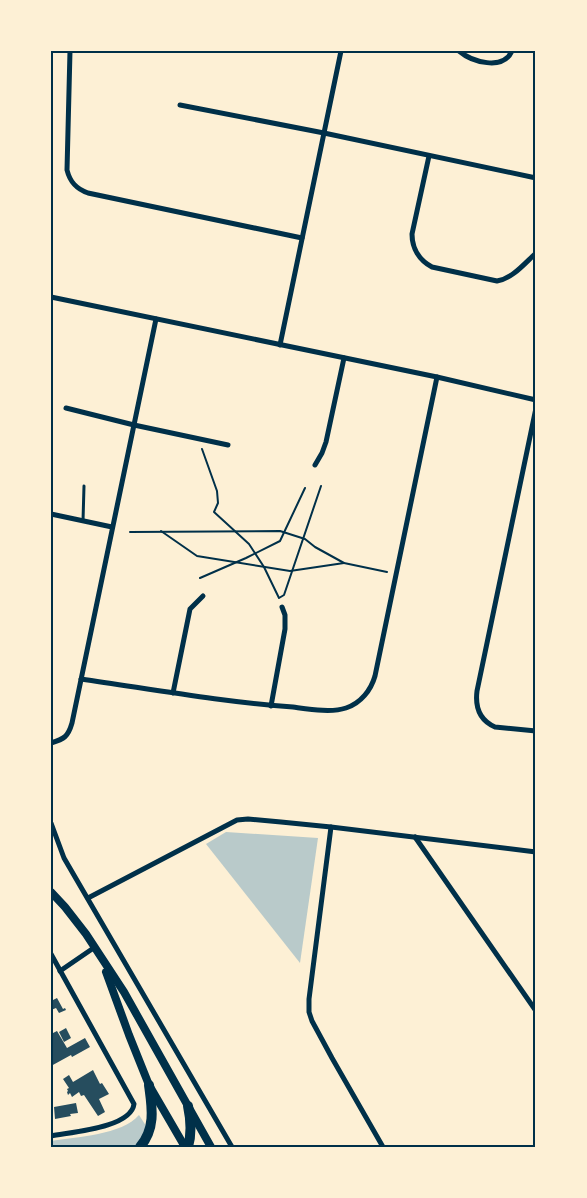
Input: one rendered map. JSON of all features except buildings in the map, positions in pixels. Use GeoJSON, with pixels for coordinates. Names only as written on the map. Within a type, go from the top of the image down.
{"type":"FeatureCollection","features":[{"type":"Feature","properties":{"kind":"highway"},"geometry":{"type":"LineString","coordinates":[[140,1147],[147,1136],[152,1122],[153,1115],[149,1085]]}},
{"type":"Feature","properties":{"kind":"highway"},"geometry":{"type":"LineString","coordinates":[[186,1147],[190,1139],[191,1129],[188,1106]]}},
{"type":"Feature","properties":{"kind":"main road"},"geometry":{"type":"LineString","coordinates":[[51,892],[86,934],[124,992],[211,1147]]}},
{"type":"Feature","properties":{"kind":"main road"},"geometry":{"type":"LineString","coordinates":[[102,960],[149,1085],[186,1147]]}},
{"type":"Feature","properties":{"kind":"street"},"geometry":{"type":"LineString","coordinates":[[70,51],[67,170],[71,181],[76,187],[84,192],[302,238]]}},
{"type":"Feature","properties":{"kind":"street"},"geometry":{"type":"LineString","coordinates":[[280,345],[341,51]]}},
{"type":"Feature","properties":{"kind":"street"},"geometry":{"type":"LineString","coordinates":[[459,51],[476,60],[494,63],[506,60],[512,51]]}},
{"type":"Feature","properties":{"kind":"street"},"geometry":{"type":"LineString","coordinates":[[180,105],[536,178]]}},
{"type":"Feature","properties":{"kind":"street"},"geometry":{"type":"LineString","coordinates":[[428,156],[412,234],[415,251],[426,264],[432,267],[497,281],[510,276],[536,253]]}},
{"type":"Feature","properties":{"kind":"street"},"geometry":{"type":"LineString","coordinates":[[51,297],[437,377],[536,400]]}},
{"type":"Feature","properties":{"kind":"street"},"geometry":{"type":"LineString","coordinates":[[51,743],[61,740],[69,733],[156,319]]}},
{"type":"Feature","properties":{"kind":"street"},"geometry":{"type":"LineString","coordinates":[[315,465],[326,442],[344,358]]}},
{"type":"Feature","properties":{"kind":"street"},"geometry":{"type":"LineString","coordinates":[[81,679],[271,706],[333,711],[356,703],[373,684],[375,676],[437,377]]}},
{"type":"Feature","properties":{"kind":"street"},"geometry":{"type":"LineString","coordinates":[[66,408],[228,445]]}},
{"type":"Feature","properties":{"kind":"street"},"geometry":{"type":"LineString","coordinates":[[536,408],[477,691],[476,704],[482,718],[491,726],[536,731]]}},
{"type":"Feature","properties":{"kind":"street"},"geometry":{"type":"LineString","coordinates":[[51,514],[112,528]]}},
{"type":"Feature","properties":{"kind":"street"},"geometry":{"type":"LineString","coordinates":[[173,693],[190,609],[203,596]]}},
{"type":"Feature","properties":{"kind":"street"},"geometry":{"type":"LineString","coordinates":[[271,706],[285,629],[286,615],[282,607]]}},
{"type":"Feature","properties":{"kind":"street"},"geometry":{"type":"LineString","coordinates":[[88,898],[237,820],[248,819],[331,827],[536,852]]}},
{"type":"Feature","properties":{"kind":"street"},"geometry":{"type":"LineString","coordinates":[[51,823],[64,858],[232,1147]]}},
{"type":"Feature","properties":{"kind":"street"},"geometry":{"type":"LineString","coordinates":[[331,827],[309,999],[309,1012],[332,1058],[383,1147]]}},
{"type":"Feature","properties":{"kind":"street"},"geometry":{"type":"LineString","coordinates":[[415,837],[536,1011]]}},
{"type":"Feature","properties":{"kind":"street"},"geometry":{"type":"LineString","coordinates":[[60,971],[95,947]]}},
{"type":"Feature","properties":{"kind":"street"},"geometry":{"type":"LineString","coordinates":[[51,954],[133,1101],[134,1107],[131,1112],[120,1120],[93,1129],[51,1136]]}},
{"type":"Feature","properties":{"kind":"lane"},"geometry":{"type":"LineString","coordinates":[[83,521],[84,486]]}},
{"type":"Feature","properties":{"kind":"path"},"geometry":{"type":"LineString","coordinates":[[202,449],[217,491],[218,503],[214,512],[249,544],[264,567],[279,598],[284,595],[321,486]]}},
{"type":"Feature","properties":{"kind":"path"},"geometry":{"type":"LineString","coordinates":[[200,578],[280,541],[305,488]]}},
{"type":"Feature","properties":{"kind":"path"},"geometry":{"type":"LineString","coordinates":[[161,531],[198,556],[292,571],[344,564],[387,572]]}},
{"type":"Feature","properties":{"kind":"path"},"geometry":{"type":"LineString","coordinates":[[130,532],[280,531],[304,538],[315,547],[344,564]]}},
{"type":"Feature","properties":{"kind":"shaded area"},"geometry":{"type":"Polygon","coordinates":[[[226,832],[318,838],[300,963],[206,844],[226,832]]]}},
{"type":"Feature","properties":{"kind":"shaded area"},"geometry":{"type":"Polygon","coordinates":[[[139,1115],[148,1129],[138,1147],[51,1147],[51,1141],[110,1131],[122,1127],[139,1115]]]}}]}
